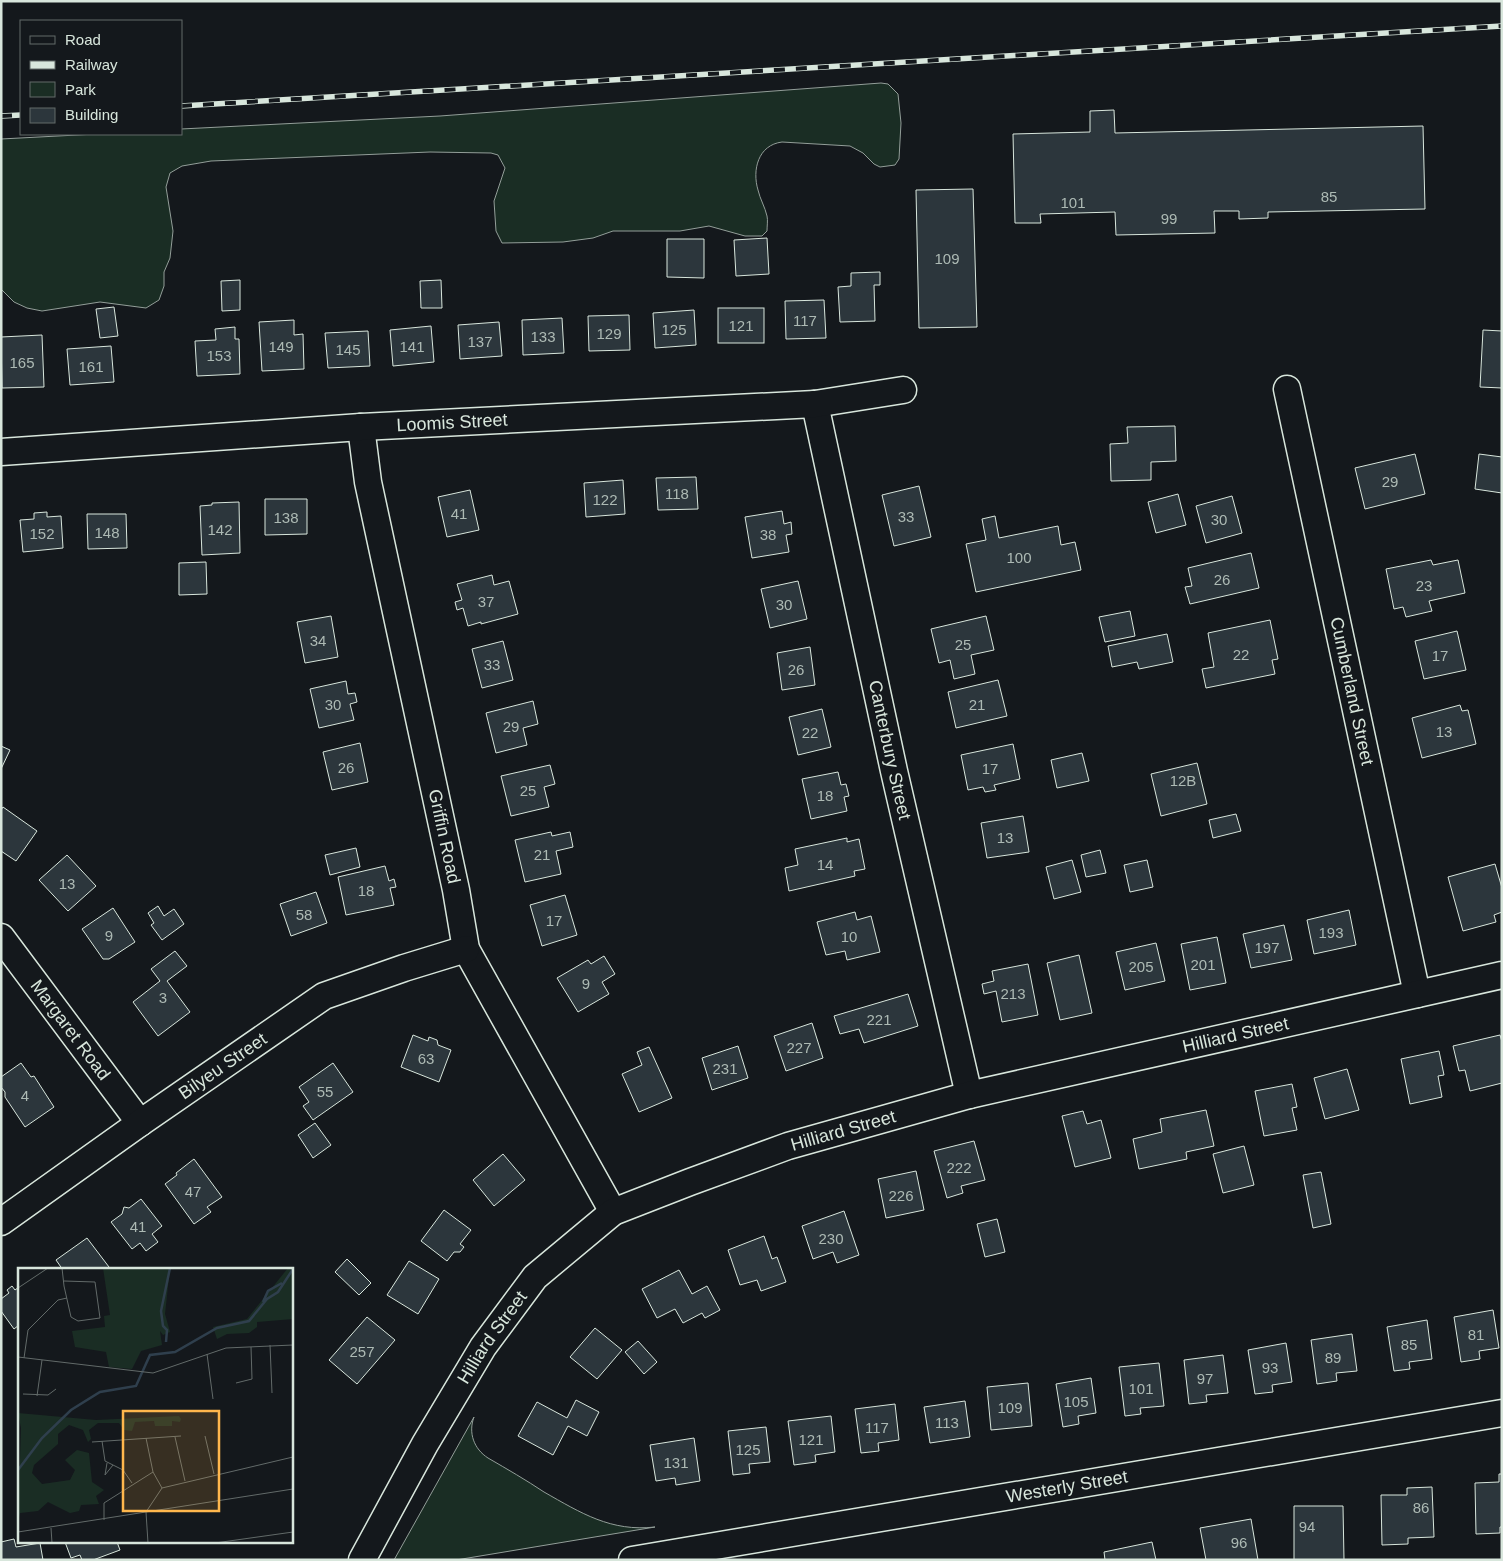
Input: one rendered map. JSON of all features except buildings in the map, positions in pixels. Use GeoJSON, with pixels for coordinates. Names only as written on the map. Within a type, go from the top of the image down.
{"type":"FeatureCollection","features":[{"type":"Feature","properties":{"kind":"street","name":"Cumberland Street"},"geometry":{"type":"LineString","coordinates":[[1287,389],[1417,994]]}},
{"type":"Feature","properties":{"kind":"street","name":"Loomis Street"},"geometry":{"type":"LineString","coordinates":[[1,452],[361,427],[814,404],[903,390]]}},
{"type":"Feature","properties":{"kind":"street","name":"Canterbury Street"},"geometry":{"type":"LineString","coordinates":[[814,404],[894,771],[969,1095]]}},
{"type":"Feature","properties":{"kind":"street","name":"Griffin Road"},"geometry":{"type":"LineString","coordinates":[[361,427],[368,482],[454,881],[466,949],[613,1212]]}},
{"type":"Feature","properties":{"kind":"street","name":"Margaret Road"},"geometry":{"type":"LineString","coordinates":[[1,937],[140,1123]]}},
{"type":"Feature","properties":{"kind":"street","name":"Bilyeu Street"},"geometry":{"type":"LineString","coordinates":[[1,1222],[324,996],[466,949]]}},
{"type":"Feature","properties":{"kind":"street","name":"Hilliard Street"},"geometry":{"type":"LineString","coordinates":[[362,1560],[425,1444],[483,1347],[535,1277],[613,1212],[788,1146],[969,1095],[1502,975]]}},
{"type":"Feature","properties":{"kind":"street","name":"Westerly Street"},"geometry":{"type":"LineString","coordinates":[[632,1560],[1502,1412]]}},
{"type":"Feature","properties":{"kind":"green space"},"geometry":{"type":"Polygon","coordinates":[[[881,83],[888,84],[898,94],[901,123],[899,159],[895,165],[880,167],[863,153],[850,146],[782,142],[767,148],[759,160],[756,174],[756,182],[767,218],[767,231],[762,236],[745,236],[709,226],[680,231],[613,231],[593,238],[563,242],[502,243],[496,231],[494,201],[505,168],[498,155],[491,153],[430,152],[211,161],[182,166],[170,173],[166,187],[173,231],[170,258],[164,272],[164,286],[159,300],[146,308],[100,302],[42,311],[27,308],[14,302],[1,289],[1,139],[77,135],[182,135],[182,129],[440,116],[881,83]]]}},
{"type":"Feature","properties":{"kind":"green space"},"geometry":{"type":"Polygon","coordinates":[[[474,1417],[472,1435],[479,1450],[488,1458],[584,1514],[624,1527],[655,1527],[456,1560],[394,1560],[474,1417]]]}},
{"type":"Feature","properties":{"kind":"railway"},"geometry":{"type":"LineString","coordinates":[[182,106],[1502,26]]}},
{"type":"Feature","properties":{"kind":"railway"},"geometry":{"type":"LineString","coordinates":[[1,116],[20,115]]}}]}
